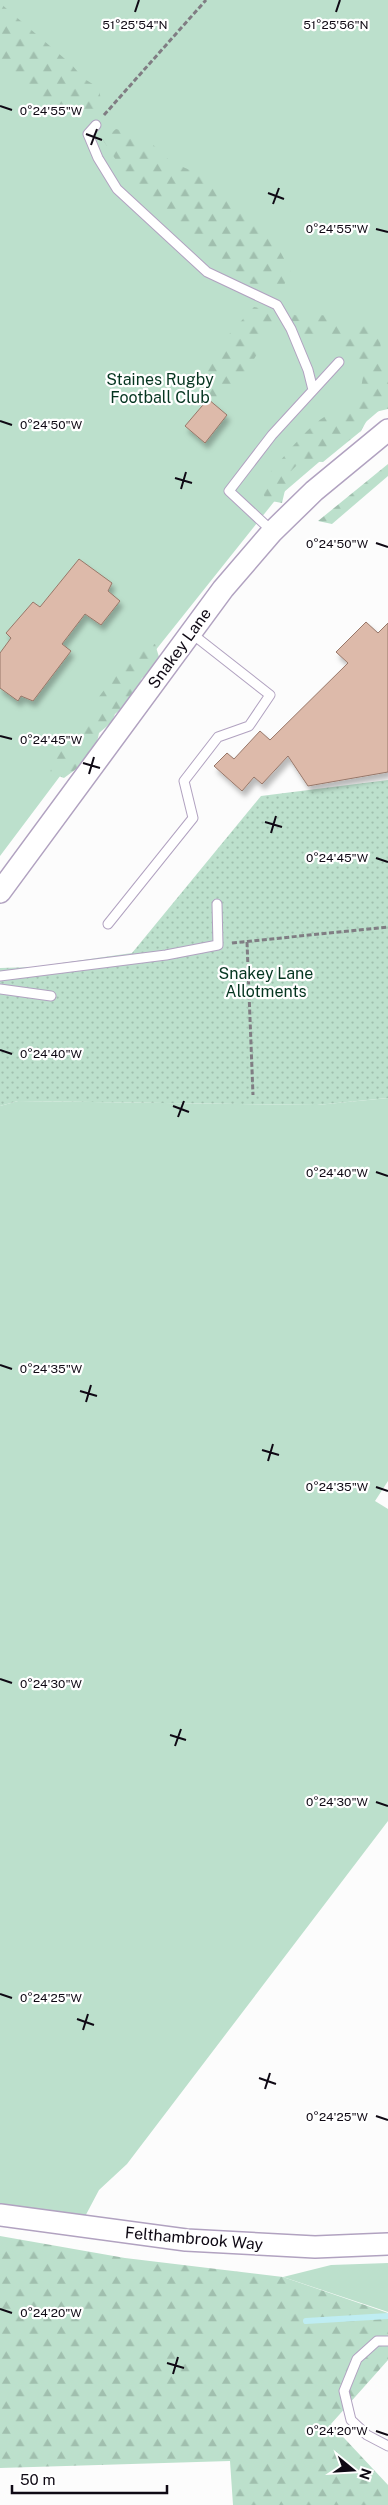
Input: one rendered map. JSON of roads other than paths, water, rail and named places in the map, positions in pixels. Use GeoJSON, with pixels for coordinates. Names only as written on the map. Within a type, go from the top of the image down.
{"type":"FeatureCollection","features":[{"type":"Feature","properties":{"kind":"street","name":"Snakey Lane"},"geometry":{"type":"LineString","coordinates":[[0,892],[223,589],[272,532],[314,491],[388,430]]}},
{"type":"Feature","properties":{"kind":"street","name":"Felthambrook Way"},"geometry":{"type":"LineString","coordinates":[[0,2215],[186,2240],[314,2247],[388,2244]]}},
{"type":"Feature","properties":{"kind":"lane"},"geometry":{"type":"LineString","coordinates":[[96,125],[88,134],[98,158],[116,189],[207,272],[277,305],[291,329],[308,370],[313,390]]}},
{"type":"Feature","properties":{"kind":"lane"},"geometry":{"type":"LineString","coordinates":[[272,532],[228,491],[272,435],[339,362]]}},
{"type":"Feature","properties":{"kind":"lane"},"geometry":{"type":"LineString","coordinates":[[108,924],[193,818],[184,782],[218,737],[249,726],[270,696],[191,632]]}},
{"type":"Feature","properties":{"kind":"lane"},"geometry":{"type":"LineString","coordinates":[[0,976],[166,955],[218,944],[216,904]]}},
{"type":"Feature","properties":{"kind":"lane"},"geometry":{"type":"LineString","coordinates":[[0,988],[51,996]]}},
{"type":"Feature","properties":{"kind":"lane"},"geometry":{"type":"LineString","coordinates":[[388,2341],[377,2341],[357,2359],[344,2391],[351,2420],[368,2434],[388,2446]]}},
{"type":"Feature","properties":{"kind":"waterway"},"geometry":{"type":"LineString","coordinates":[[306,2321],[388,2316]]}},
{"type":"Feature","properties":{"kind":"park label","name":"Staines Rugby Football Club"},"geometry":{"type":"Point","coordinates":[160,388]}},
{"type":"Feature","properties":{"kind":"park label","name":"Snakey Lane Allotments"},"geometry":{"type":"Point","coordinates":[266,982]}}]}
